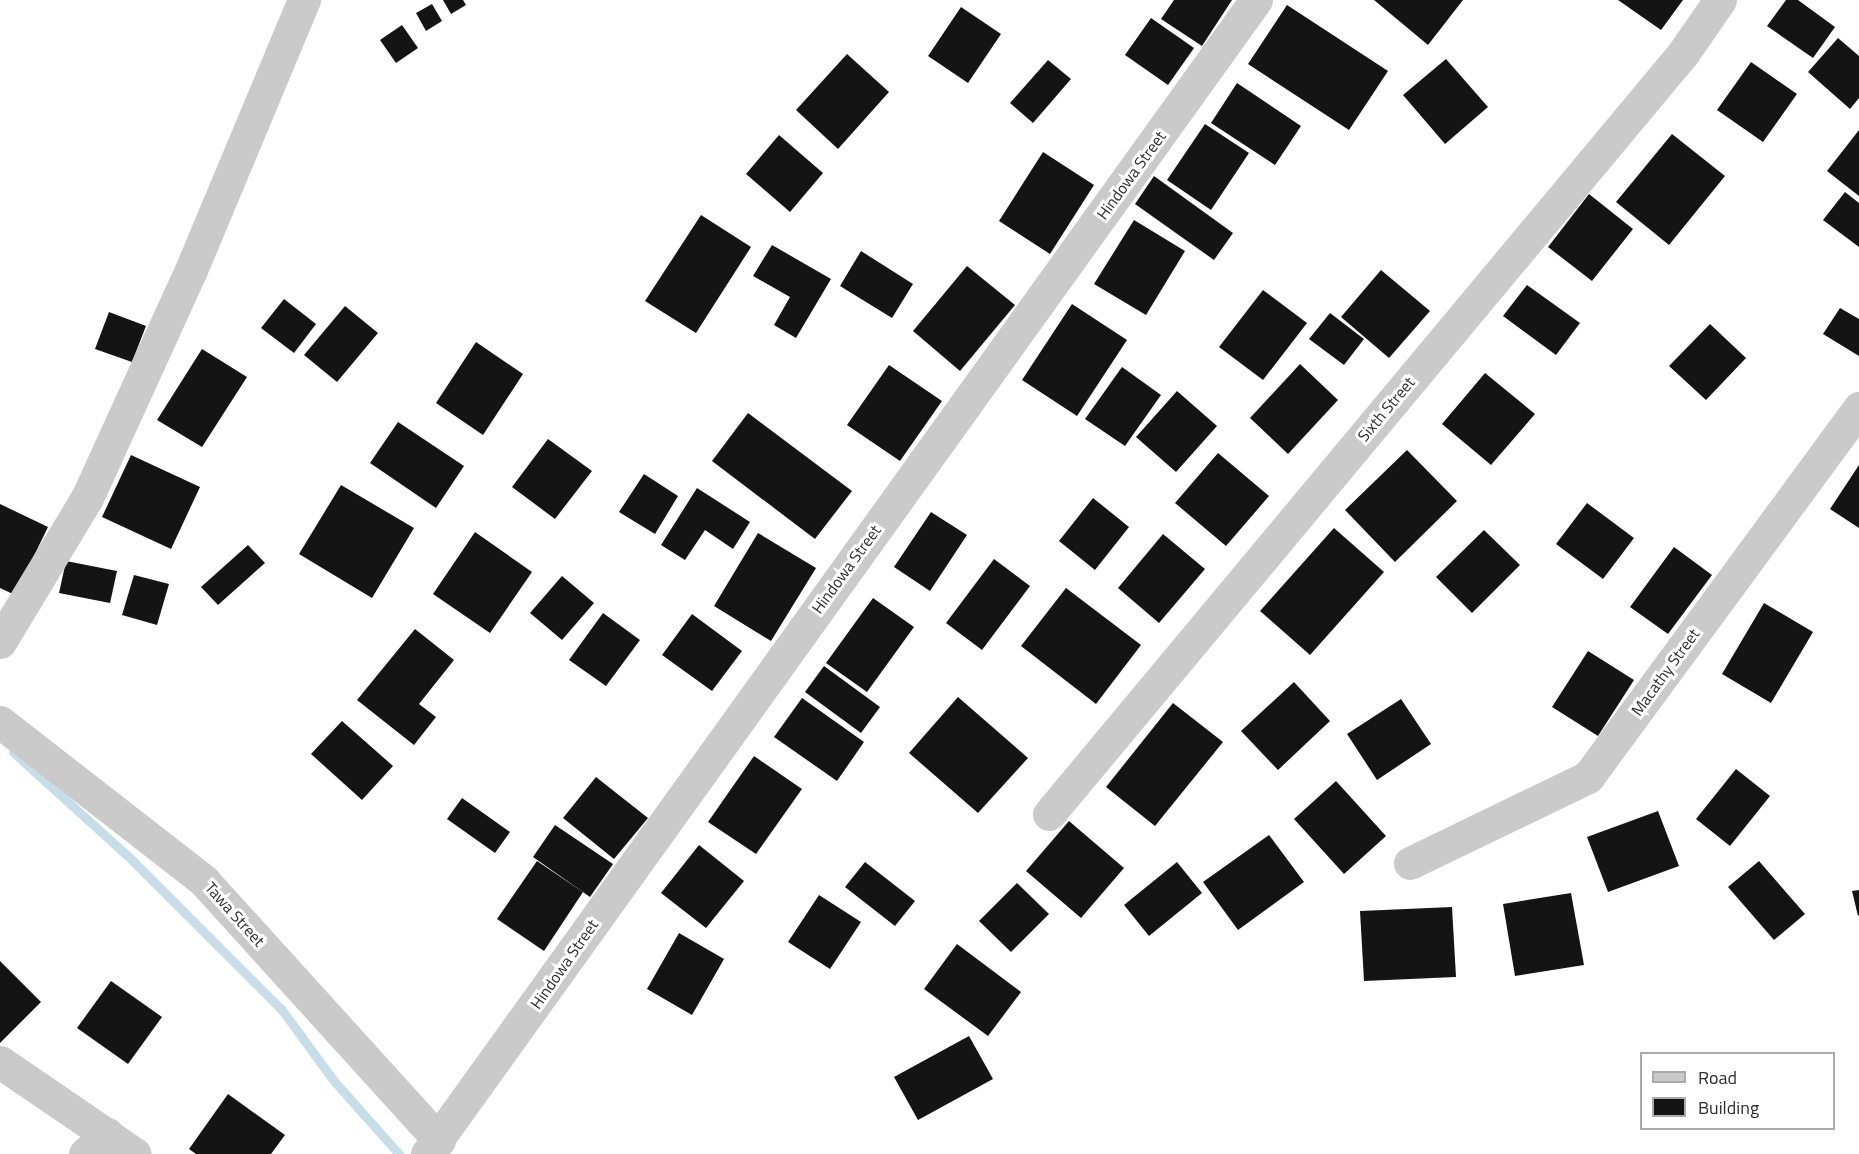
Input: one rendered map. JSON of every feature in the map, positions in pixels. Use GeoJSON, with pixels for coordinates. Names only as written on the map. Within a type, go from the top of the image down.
{"type":"FeatureCollection","features":[{"type":"Feature","properties":{"kind":"street"},"geometry":{"type":"LineString","coordinates":[[0,642],[87,498],[191,270],[304,0]]}},
{"type":"Feature","properties":{"kind":"street","name":"Hindowa Street"},"geometry":{"type":"LineString","coordinates":[[433,1147],[1256,0]]}},
{"type":"Feature","properties":{"kind":"street","name":"Sixth Street"},"geometry":{"type":"LineString","coordinates":[[1048,814],[1676,61],[1720,0]]}},
{"type":"Feature","properties":{"kind":"street","name":"Macathy Street"},"geometry":{"type":"LineString","coordinates":[[1410,863],[1588,777],[1859,408]]}},
{"type":"Feature","properties":{"kind":"street","name":"Tawa Street"},"geometry":{"type":"LineString","coordinates":[[0,722],[204,881],[433,1147]]}},
{"type":"Feature","properties":{"kind":"street"},"geometry":{"type":"LineString","coordinates":[[0,1062],[96,1144],[135,1154]]}},
{"type":"Feature","properties":{"kind":"building"},"geometry":{"type":"Polygon","coordinates":[[[443,0],[463,0],[466,5],[451,14],[443,0]]]}},
{"type":"Feature","properties":{"kind":"building"},"geometry":{"type":"Polygon","coordinates":[[[1174,0],[1232,0],[1202,46],[1161,19],[1174,0]]]}},
{"type":"Feature","properties":{"kind":"building"},"geometry":{"type":"Polygon","coordinates":[[[1374,0],[1463,0],[1428,45],[1374,0]]]}},
{"type":"Feature","properties":{"kind":"building"},"geometry":{"type":"Polygon","coordinates":[[[1618,0],[1683,0],[1661,30],[1618,0]]]}},
{"type":"Feature","properties":{"kind":"building"},"geometry":{"type":"Polygon","coordinates":[[[1786,0],[1798,0],[1835,27],[1813,58],[1767,26],[1786,0]]]}},
{"type":"Feature","properties":{"kind":"building"},"geometry":{"type":"Polygon","coordinates":[[[432,4],[442,21],[426,31],[416,13],[432,4]]]}},
{"type":"Feature","properties":{"kind":"building"},"geometry":{"type":"Polygon","coordinates":[[[1287,5],[1388,71],[1349,130],[1248,64],[1287,5]]]}},
{"type":"Feature","properties":{"kind":"building"},"geometry":{"type":"Polygon","coordinates":[[[961,7],[1001,34],[968,83],[928,56],[961,7]]]}},
{"type":"Feature","properties":{"kind":"building"},"geometry":{"type":"Polygon","coordinates":[[[1151,18],[1194,48],[1168,85],[1125,55],[1151,18]]]}},
{"type":"Feature","properties":{"kind":"building"},"geometry":{"type":"Polygon","coordinates":[[[402,25],[418,48],[396,63],[380,40],[402,25]]]}},
{"type":"Feature","properties":{"kind":"building"},"geometry":{"type":"Polygon","coordinates":[[[1838,38],[1859,56],[1859,98],[1850,109],[1808,72],[1838,38]]]}},
{"type":"Feature","properties":{"kind":"building"},"geometry":{"type":"Polygon","coordinates":[[[847,54],[889,92],[838,149],[796,110],[847,54]]]}},
{"type":"Feature","properties":{"kind":"building"},"geometry":{"type":"Polygon","coordinates":[[[1446,59],[1488,107],[1445,144],[1403,95],[1446,59]]]}},
{"type":"Feature","properties":{"kind":"building"},"geometry":{"type":"Polygon","coordinates":[[[1048,60],[1071,79],[1033,123],[1010,103],[1048,60]]]}},
{"type":"Feature","properties":{"kind":"building"},"geometry":{"type":"Polygon","coordinates":[[[1751,62],[1797,94],[1763,142],[1717,110],[1751,62]]]}},
{"type":"Feature","properties":{"kind":"building"},"geometry":{"type":"Polygon","coordinates":[[[1237,83],[1301,126],[1275,165],[1211,123],[1237,83]]]}},
{"type":"Feature","properties":{"kind":"building"},"geometry":{"type":"Polygon","coordinates":[[[1205,124],[1249,153],[1211,210],[1167,180],[1205,124]]]}},
{"type":"Feature","properties":{"kind":"building"},"geometry":{"type":"Polygon","coordinates":[[[1859,130],[1859,196],[1827,171],[1859,130]]]}},
{"type":"Feature","properties":{"kind":"building"},"geometry":{"type":"Polygon","coordinates":[[[1672,134],[1725,176],[1669,245],[1616,202],[1672,134]]]}},
{"type":"Feature","properties":{"kind":"building"},"geometry":{"type":"Polygon","coordinates":[[[779,135],[823,173],[790,212],[746,174],[779,135]]]}},
{"type":"Feature","properties":{"kind":"building"},"geometry":{"type":"Polygon","coordinates":[[[1043,152],[1094,185],[1050,254],[999,221],[1043,152]]]}},
{"type":"Feature","properties":{"kind":"building"},"geometry":{"type":"Polygon","coordinates":[[[1154,176],[1233,233],[1214,260],[1135,204],[1154,176]]]}},
{"type":"Feature","properties":{"kind":"building"},"geometry":{"type":"Polygon","coordinates":[[[1845,192],[1859,203],[1859,247],[1823,220],[1845,192]]]}},
{"type":"Feature","properties":{"kind":"building"},"geometry":{"type":"Polygon","coordinates":[[[1589,194],[1633,229],[1592,281],[1548,247],[1589,194]]]}},
{"type":"Feature","properties":{"kind":"building"},"geometry":{"type":"Polygon","coordinates":[[[701,215],[751,247],[696,333],[645,301],[701,215]]]}},
{"type":"Feature","properties":{"kind":"building"},"geometry":{"type":"Polygon","coordinates":[[[1134,220],[1185,251],[1146,315],[1094,284],[1134,220]]]}},
{"type":"Feature","properties":{"kind":"building"},"geometry":{"type":"Polygon","coordinates":[[[772,245],[831,279],[796,338],[774,325],[790,297],[753,276],[772,245]]]}},
{"type":"Feature","properties":{"kind":"building"},"geometry":{"type":"Polygon","coordinates":[[[861,251],[913,284],[892,318],[840,286],[861,251]]]}},
{"type":"Feature","properties":{"kind":"building"},"geometry":{"type":"Polygon","coordinates":[[[967,266],[1015,305],[960,371],[913,331],[967,266]]]}},
{"type":"Feature","properties":{"kind":"building"},"geometry":{"type":"Polygon","coordinates":[[[1381,270],[1430,311],[1389,358],[1341,317],[1381,270]]]}},
{"type":"Feature","properties":{"kind":"building"},"geometry":{"type":"Polygon","coordinates":[[[1527,285],[1580,323],[1556,355],[1503,316],[1527,285]]]}},
{"type":"Feature","properties":{"kind":"building"},"geometry":{"type":"Polygon","coordinates":[[[1263,290],[1307,323],[1263,380],[1219,347],[1263,290]]]}},
{"type":"Feature","properties":{"kind":"building"},"geometry":{"type":"Polygon","coordinates":[[[284,299],[316,324],[294,353],[261,328],[284,299]]]}},
{"type":"Feature","properties":{"kind":"building"},"geometry":{"type":"Polygon","coordinates":[[[1072,304],[1127,340],[1077,416],[1022,380],[1072,304]]]}},
{"type":"Feature","properties":{"kind":"building"},"geometry":{"type":"Polygon","coordinates":[[[345,306],[378,333],[337,382],[304,355],[345,306]]]}},
{"type":"Feature","properties":{"kind":"building"},"geometry":{"type":"Polygon","coordinates":[[[1840,308],[1859,319],[1859,356],[1823,334],[1840,308]]]}},
{"type":"Feature","properties":{"kind":"building"},"geometry":{"type":"Polygon","coordinates":[[[109,312],[146,326],[132,362],[95,349],[109,312]]]}},
{"type":"Feature","properties":{"kind":"building"},"geometry":{"type":"Polygon","coordinates":[[[1330,313],[1364,339],[1344,365],[1309,339],[1330,313]]]}},
{"type":"Feature","properties":{"kind":"building"},"geometry":{"type":"Polygon","coordinates":[[[1710,324],[1746,358],[1706,400],[1669,366],[1710,324]]]}},
{"type":"Feature","properties":{"kind":"building"},"geometry":{"type":"Polygon","coordinates":[[[476,342],[523,374],[483,435],[436,403],[476,342]]]}},
{"type":"Feature","properties":{"kind":"building"},"geometry":{"type":"Polygon","coordinates":[[[202,349],[247,377],[202,447],[157,420],[202,349]]]}},
{"type":"Feature","properties":{"kind":"building"},"geometry":{"type":"Polygon","coordinates":[[[1300,364],[1338,400],[1288,454],[1250,418],[1300,364]]]}},
{"type":"Feature","properties":{"kind":"building"},"geometry":{"type":"Polygon","coordinates":[[[889,365],[942,401],[900,461],[847,425],[889,365]]]}},
{"type":"Feature","properties":{"kind":"building"},"geometry":{"type":"Polygon","coordinates":[[[1122,367],[1161,395],[1125,446],[1085,419],[1122,367]]]}},
{"type":"Feature","properties":{"kind":"building"},"geometry":{"type":"Polygon","coordinates":[[[1485,373],[1535,414],[1491,465],[1442,424],[1485,373]]]}},
{"type":"Feature","properties":{"kind":"building"},"geometry":{"type":"Polygon","coordinates":[[[1177,391],[1217,426],[1176,472],[1136,437],[1177,391]]]}},
{"type":"Feature","properties":{"kind":"building"},"geometry":{"type":"Polygon","coordinates":[[[748,413],[852,491],[815,539],[712,461],[748,413]]]}},
{"type":"Feature","properties":{"kind":"building"},"geometry":{"type":"Polygon","coordinates":[[[398,422],[464,466],[436,508],[370,463],[398,422]]]}},
{"type":"Feature","properties":{"kind":"building"},"geometry":{"type":"Polygon","coordinates":[[[548,439],[592,471],[555,519],[512,487],[548,439]]]}},
{"type":"Feature","properties":{"kind":"building"},"geometry":{"type":"Polygon","coordinates":[[[1407,450],[1457,501],[1395,562],[1345,510],[1407,450]]]}},
{"type":"Feature","properties":{"kind":"building"},"geometry":{"type":"Polygon","coordinates":[[[1218,453],[1269,496],[1226,546],[1175,503],[1218,453]]]}},
{"type":"Feature","properties":{"kind":"building"},"geometry":{"type":"Polygon","coordinates":[[[131,455],[200,487],[171,549],[102,517],[131,455]]]}},
{"type":"Feature","properties":{"kind":"building"},"geometry":{"type":"Polygon","coordinates":[[[1859,465],[1859,528],[1830,509],[1859,465]]]}},
{"type":"Feature","properties":{"kind":"building"},"geometry":{"type":"Polygon","coordinates":[[[644,474],[678,496],[655,534],[619,512],[644,474]]]}},
{"type":"Feature","properties":{"kind":"building"},"geometry":{"type":"Polygon","coordinates":[[[341,485],[414,528],[372,598],[299,554],[341,485]]]}},
{"type":"Feature","properties":{"kind":"building"},"geometry":{"type":"Polygon","coordinates":[[[697,488],[750,522],[733,549],[705,530],[685,560],[661,545],[697,488]]]}},
{"type":"Feature","properties":{"kind":"building"},"geometry":{"type":"Polygon","coordinates":[[[1093,498],[1129,527],[1095,570],[1059,541],[1093,498]]]}},
{"type":"Feature","properties":{"kind":"building"},"geometry":{"type":"Polygon","coordinates":[[[1587,503],[1634,538],[1603,579],[1556,544],[1587,503]]]}},
{"type":"Feature","properties":{"kind":"building"},"geometry":{"type":"Polygon","coordinates":[[[0,504],[48,527],[15,595],[0,588],[0,504]]]}},
{"type":"Feature","properties":{"kind":"building"},"geometry":{"type":"Polygon","coordinates":[[[931,512],[967,535],[930,591],[894,567],[931,512]]]}},
{"type":"Feature","properties":{"kind":"building"},"geometry":{"type":"Polygon","coordinates":[[[1334,528],[1384,572],[1310,655],[1260,611],[1334,528]]]}},
{"type":"Feature","properties":{"kind":"building"},"geometry":{"type":"Polygon","coordinates":[[[1484,530],[1520,565],[1472,613],[1436,577],[1484,530]]]}},
{"type":"Feature","properties":{"kind":"building"},"geometry":{"type":"Polygon","coordinates":[[[475,532],[532,572],[490,633],[433,594],[475,532]]]}},
{"type":"Feature","properties":{"kind":"building"},"geometry":{"type":"Polygon","coordinates":[[[758,533],[816,568],[771,641],[714,606],[758,533]]]}},
{"type":"Feature","properties":{"kind":"building"},"geometry":{"type":"Polygon","coordinates":[[[1163,534],[1205,569],[1159,623],[1118,588],[1163,534]]]}},
{"type":"Feature","properties":{"kind":"building"},"geometry":{"type":"Polygon","coordinates":[[[248,545],[265,563],[218,605],[201,587],[248,545]]]}},
{"type":"Feature","properties":{"kind":"building"},"geometry":{"type":"Polygon","coordinates":[[[1674,547],[1712,575],[1668,634],[1630,607],[1674,547]]]}},
{"type":"Feature","properties":{"kind":"building"},"geometry":{"type":"Polygon","coordinates":[[[994,559],[1030,586],[982,650],[946,623],[994,559]]]}},
{"type":"Feature","properties":{"kind":"building"},"geometry":{"type":"Polygon","coordinates":[[[66,561],[117,571],[110,603],[59,593],[66,561]]]}},
{"type":"Feature","properties":{"kind":"building"},"geometry":{"type":"Polygon","coordinates":[[[134,575],[169,584],[157,625],[122,615],[134,575]]]}},
{"type":"Feature","properties":{"kind":"building"},"geometry":{"type":"Polygon","coordinates":[[[562,576],[594,603],[562,640],[530,613],[562,576]]]}},
{"type":"Feature","properties":{"kind":"building"},"geometry":{"type":"Polygon","coordinates":[[[1066,588],[1141,645],[1096,704],[1021,646],[1066,588]]]}},
{"type":"Feature","properties":{"kind":"building"},"geometry":{"type":"Polygon","coordinates":[[[873,598],[914,627],[867,692],[826,663],[873,598]]]}},
{"type":"Feature","properties":{"kind":"building"},"geometry":{"type":"Polygon","coordinates":[[[1764,603],[1813,632],[1771,703],[1722,674],[1764,603]]]}},
{"type":"Feature","properties":{"kind":"building"},"geometry":{"type":"Polygon","coordinates":[[[603,613],[640,640],[606,686],[569,660],[603,613]]]}},
{"type":"Feature","properties":{"kind":"building"},"geometry":{"type":"Polygon","coordinates":[[[692,614],[742,651],[712,691],[662,655],[692,614]]]}},
{"type":"Feature","properties":{"kind":"building"},"geometry":{"type":"Polygon","coordinates":[[[415,629],[454,660],[419,704],[436,717],[414,745],[357,700],[415,629]]]}},
{"type":"Feature","properties":{"kind":"building"},"geometry":{"type":"Polygon","coordinates":[[[1588,651],[1634,680],[1598,736],[1552,707],[1588,651]]]}},
{"type":"Feature","properties":{"kind":"building"},"geometry":{"type":"Polygon","coordinates":[[[824,666],[880,707],[861,733],[805,692],[824,666]]]}},
{"type":"Feature","properties":{"kind":"building"},"geometry":{"type":"Polygon","coordinates":[[[1294,682],[1330,721],[1278,770],[1241,731],[1294,682]]]}},
{"type":"Feature","properties":{"kind":"building"},"geometry":{"type":"Polygon","coordinates":[[[958,697],[1028,758],[978,813],[909,753],[958,697]]]}},
{"type":"Feature","properties":{"kind":"building"},"geometry":{"type":"Polygon","coordinates":[[[802,698],[864,742],[837,781],[774,737],[802,698]]]}},
{"type":"Feature","properties":{"kind":"building"},"geometry":{"type":"Polygon","coordinates":[[[1401,699],[1431,744],[1377,780],[1347,734],[1401,699]]]}},
{"type":"Feature","properties":{"kind":"building"},"geometry":{"type":"Polygon","coordinates":[[[1173,703],[1223,742],[1155,826],[1106,787],[1173,703]]]}},
{"type":"Feature","properties":{"kind":"building"},"geometry":{"type":"Polygon","coordinates":[[[342,721],[393,766],[362,800],[311,754],[342,721]]]}},
{"type":"Feature","properties":{"kind":"building"},"geometry":{"type":"Polygon","coordinates":[[[754,756],[802,789],[756,854],[708,822],[754,756]]]}},
{"type":"Feature","properties":{"kind":"building"},"geometry":{"type":"Polygon","coordinates":[[[1736,769],[1770,796],[1730,846],[1696,819],[1736,769]]]}},
{"type":"Feature","properties":{"kind":"building"},"geometry":{"type":"Polygon","coordinates":[[[596,777],[648,818],[614,859],[563,818],[596,777]]]}},
{"type":"Feature","properties":{"kind":"building"},"geometry":{"type":"Polygon","coordinates":[[[1336,781],[1386,836],[1344,874],[1294,819],[1336,781]]]}},
{"type":"Feature","properties":{"kind":"building"},"geometry":{"type":"Polygon","coordinates":[[[462,798],[510,832],[495,853],[447,819],[462,798]]]}},
{"type":"Feature","properties":{"kind":"building"},"geometry":{"type":"Polygon","coordinates":[[[1658,811],[1679,866],[1608,892],[1587,837],[1658,811]]]}},
{"type":"Feature","properties":{"kind":"building"},"geometry":{"type":"Polygon","coordinates":[[[1069,821],[1124,868],[1081,918],[1026,871],[1069,821]]]}},
{"type":"Feature","properties":{"kind":"building"},"geometry":{"type":"Polygon","coordinates":[[[555,825],[613,864],[590,897],[533,857],[555,825]]]}},
{"type":"Feature","properties":{"kind":"building"},"geometry":{"type":"Polygon","coordinates":[[[1269,835],[1304,882],[1238,930],[1203,882],[1269,835]]]}},
{"type":"Feature","properties":{"kind":"building"},"geometry":{"type":"Polygon","coordinates":[[[699,845],[744,881],[706,928],[661,893],[699,845]]]}},
{"type":"Feature","properties":{"kind":"building"},"geometry":{"type":"Polygon","coordinates":[[[537,861],[583,892],[544,951],[497,919],[537,861]]]}},
{"type":"Feature","properties":{"kind":"building"},"geometry":{"type":"Polygon","coordinates":[[[1759,861],[1805,914],[1774,940],[1728,887],[1759,861]]]}},
{"type":"Feature","properties":{"kind":"building"},"geometry":{"type":"Polygon","coordinates":[[[865,862],[915,901],[895,926],[845,887],[865,862]]]}},
{"type":"Feature","properties":{"kind":"building"},"geometry":{"type":"Polygon","coordinates":[[[1177,862],[1202,893],[1149,936],[1124,905],[1177,862]]]}},
{"type":"Feature","properties":{"kind":"building"},"geometry":{"type":"Polygon","coordinates":[[[1017,883],[1049,914],[1011,952],[979,921],[1017,883]]]}},
{"type":"Feature","properties":{"kind":"building"},"geometry":{"type":"Polygon","coordinates":[[[1859,890],[1859,915],[1858,916],[1852,891],[1859,890]]]}},
{"type":"Feature","properties":{"kind":"building"},"geometry":{"type":"Polygon","coordinates":[[[1571,893],[1584,965],[1515,976],[1503,904],[1571,893]]]}},
{"type":"Feature","properties":{"kind":"building"},"geometry":{"type":"Polygon","coordinates":[[[819,895],[861,922],[830,969],[788,942],[819,895]]]}},
{"type":"Feature","properties":{"kind":"building"},"geometry":{"type":"Polygon","coordinates":[[[1452,907],[1456,977],[1364,981],[1360,911],[1452,907]]]}},
{"type":"Feature","properties":{"kind":"building"},"geometry":{"type":"Polygon","coordinates":[[[679,933],[724,959],[692,1015],[647,989],[679,933]]]}},
{"type":"Feature","properties":{"kind":"building"},"geometry":{"type":"Polygon","coordinates":[[[957,944],[1021,992],[988,1036],[924,989],[957,944]]]}},
{"type":"Feature","properties":{"kind":"building"},"geometry":{"type":"Polygon","coordinates":[[[0,961],[41,1002],[0,1043],[0,961]]]}},
{"type":"Feature","properties":{"kind":"building"},"geometry":{"type":"Polygon","coordinates":[[[111,981],[162,1017],[128,1064],[77,1028],[111,981]]]}},
{"type":"Feature","properties":{"kind":"building"},"geometry":{"type":"Polygon","coordinates":[[[969,1036],[993,1079],[918,1120],[894,1077],[969,1036]]]}},
{"type":"Feature","properties":{"kind":"building"},"geometry":{"type":"Polygon","coordinates":[[[228,1094],[285,1135],[271,1154],[196,1154],[189,1149],[228,1094]]]}},
{"type":"Feature","properties":{"kind":"waterway"},"geometry":{"type":"LineString","coordinates":[[13,752],[132,860],[282,1010],[334,1081],[399,1154]]}}]}
